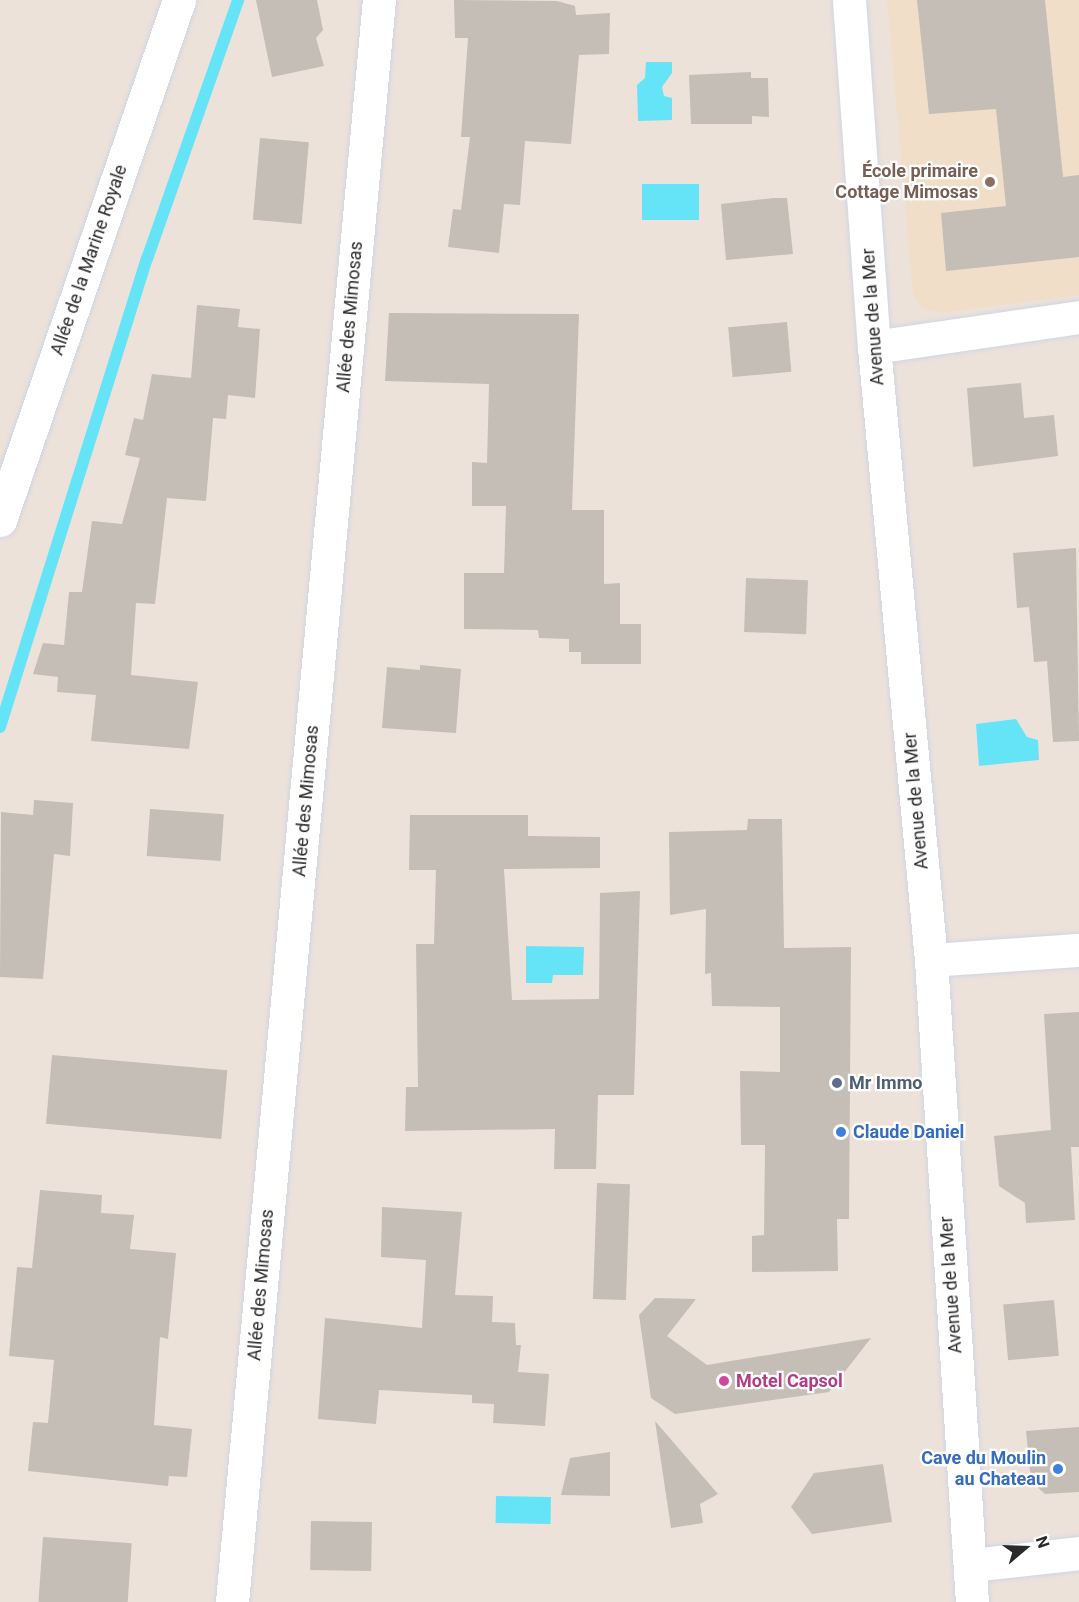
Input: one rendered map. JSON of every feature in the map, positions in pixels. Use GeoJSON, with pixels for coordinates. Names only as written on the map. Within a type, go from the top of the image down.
{"type":"FeatureCollection","features":[{"type":"Feature","properties":{"kind":"street","name":"Allée de la Marine Royale"},"geometry":{"type":"LineString","coordinates":[[0,520],[179,0]]}},
{"type":"Feature","properties":{"kind":"street","name":"Allée des Mimosas"},"geometry":{"type":"LineString","coordinates":[[232,1602],[379,0]]}},
{"type":"Feature","properties":{"kind":"street","name":"Avenue de la Mer"},"geometry":{"type":"LineString","coordinates":[[849,0],[874,347],[931,960],[972,1602]]}},
{"type":"Feature","properties":{"kind":"street"},"geometry":{"type":"LineString","coordinates":[[874,347],[1079,317]]}},
{"type":"Feature","properties":{"kind":"street"},"geometry":{"type":"LineString","coordinates":[[931,960],[1079,950]]}},
{"type":"Feature","properties":{"kind":"street"},"geometry":{"type":"LineString","coordinates":[[971,1565],[1079,1553]]}},
{"type":"Feature","properties":{"kind":"shaded area","name":"École primaire Cottage Mimosas"},"geometry":{"type":"Polygon","coordinates":[[[887,0],[1079,0],[1079,295],[941,313],[922,308],[913,295],[887,0]]]}},
{"type":"Feature","properties":{"kind":"water"},"geometry":{"type":"Polygon","coordinates":[[[646,62],[672,62],[672,73],[662,87],[664,96],[672,98],[672,120],[638,121],[637,85],[645,78],[646,62]]]}},
{"type":"Feature","properties":{"kind":"water"},"geometry":{"type":"Polygon","coordinates":[[[642,184],[699,184],[699,220],[642,220],[642,184]]]}},
{"type":"Feature","properties":{"kind":"water"},"geometry":{"type":"Polygon","coordinates":[[[1016,719],[1027,737],[1038,740],[1039,760],[979,766],[976,724],[1016,719]]]}},
{"type":"Feature","properties":{"kind":"water"},"geometry":{"type":"Polygon","coordinates":[[[526,946],[584,947],[583,975],[553,975],[552,983],[526,983],[526,946]]]}},
{"type":"Feature","properties":{"kind":"water"},"geometry":{"type":"Polygon","coordinates":[[[496,1496],[551,1497],[551,1524],[496,1523],[496,1496]]]}},
{"type":"Feature","properties":{"kind":"building"},"geometry":{"type":"Polygon","coordinates":[[[256,0],[317,0],[323,30],[316,38],[324,66],[272,77],[256,0]]]}},
{"type":"Feature","properties":{"kind":"building"},"geometry":{"type":"Polygon","coordinates":[[[454,0],[557,1],[575,6],[576,15],[610,13],[609,54],[579,55],[571,144],[525,141],[520,205],[504,204],[499,253],[448,247],[453,209],[461,210],[470,137],[461,137],[468,38],[455,38],[454,0]]]}},
{"type":"Feature","properties":{"kind":"building"},"geometry":{"type":"Polygon","coordinates":[[[917,0],[1045,0],[1063,177],[1079,175],[1079,257],[946,271],[941,213],[1006,206],[996,109],[929,114],[917,0]]]}},
{"type":"Feature","properties":{"kind":"building"},"geometry":{"type":"Polygon","coordinates":[[[751,72],[751,78],[768,78],[769,117],[752,116],[752,124],[691,124],[689,75],[751,72]]]}},
{"type":"Feature","properties":{"kind":"building"},"geometry":{"type":"Polygon","coordinates":[[[260,138],[309,142],[302,224],[253,220],[260,138]]]}},
{"type":"Feature","properties":{"kind":"building"},"geometry":{"type":"Polygon","coordinates":[[[787,198],[793,254],[726,260],[721,204],[787,198]]]}},
{"type":"Feature","properties":{"kind":"building"},"geometry":{"type":"Polygon","coordinates":[[[197,305],[240,309],[238,327],[260,329],[255,398],[228,395],[226,419],[213,418],[206,501],[167,498],[155,604],[136,603],[131,675],[198,682],[189,749],[91,741],[96,695],[57,692],[58,677],[33,674],[43,643],[64,645],[69,592],[82,592],[92,521],[122,524],[140,458],[125,455],[134,418],[143,420],[152,374],[191,378],[197,305]]]}},
{"type":"Feature","properties":{"kind":"building"},"geometry":{"type":"Polygon","coordinates":[[[389,313],[579,314],[572,510],[604,510],[604,584],[620,583],[620,624],[641,624],[641,664],[581,664],[581,652],[569,652],[569,639],[539,638],[538,630],[464,629],[464,573],[504,573],[506,506],[472,506],[472,462],[487,463],[489,384],[385,381],[389,313]]]}},
{"type":"Feature","properties":{"kind":"building"},"geometry":{"type":"Polygon","coordinates":[[[787,322],[791,372],[733,377],[728,327],[787,322]]]}},
{"type":"Feature","properties":{"kind":"building"},"geometry":{"type":"Polygon","coordinates":[[[1021,383],[1024,418],[1054,415],[1058,456],[973,467],[967,388],[1021,383]]]}},
{"type":"Feature","properties":{"kind":"building"},"geometry":{"type":"Polygon","coordinates":[[[1076,548],[1079,741],[1053,742],[1047,661],[1034,662],[1029,607],[1017,608],[1013,553],[1076,548]]]}},
{"type":"Feature","properties":{"kind":"building"},"geometry":{"type":"Polygon","coordinates":[[[746,578],[808,580],[806,634],[744,632],[746,578]]]}},
{"type":"Feature","properties":{"kind":"building"},"geometry":{"type":"Polygon","coordinates":[[[420,665],[461,669],[456,733],[382,728],[387,667],[420,670],[420,665]]]}},
{"type":"Feature","properties":{"kind":"building"},"geometry":{"type":"Polygon","coordinates":[[[34,800],[73,803],[70,856],[54,854],[43,979],[0,977],[1,812],[33,815],[34,800]]]}},
{"type":"Feature","properties":{"kind":"building"},"geometry":{"type":"Polygon","coordinates":[[[150,809],[224,814],[221,861],[147,856],[150,809]]]}},
{"type":"Feature","properties":{"kind":"building"},"geometry":{"type":"Polygon","coordinates":[[[410,815],[528,815],[528,836],[600,837],[600,868],[504,869],[512,1000],[599,999],[600,893],[640,891],[634,1095],[598,1095],[596,1169],[554,1169],[555,1129],[405,1131],[406,1087],[418,1087],[416,944],[434,944],[436,870],[409,870],[410,815]]]}},
{"type":"Feature","properties":{"kind":"building"},"geometry":{"type":"Polygon","coordinates":[[[748,819],[782,819],[784,948],[851,947],[849,1219],[837,1219],[838,1271],[752,1272],[752,1236],[764,1235],[765,1145],[741,1145],[740,1071],[780,1072],[780,1007],[712,1006],[711,973],[705,974],[706,909],[670,915],[669,832],[747,830],[748,819]]]}},
{"type":"Feature","properties":{"kind":"building"},"geometry":{"type":"Polygon","coordinates":[[[1079,1012],[1079,1147],[1071,1147],[1075,1220],[1026,1223],[1025,1203],[999,1186],[994,1136],[1051,1130],[1044,1014],[1079,1012]]]}},
{"type":"Feature","properties":{"kind":"building"},"geometry":{"type":"Polygon","coordinates":[[[52,1055],[227,1070],[221,1139],[46,1124],[52,1055]]]}},
{"type":"Feature","properties":{"kind":"building"},"geometry":{"type":"Polygon","coordinates":[[[597,1183],[630,1184],[626,1300],[593,1299],[597,1183]]]}},
{"type":"Feature","properties":{"kind":"building"},"geometry":{"type":"Polygon","coordinates":[[[40,1190],[102,1195],[101,1213],[134,1215],[130,1249],[176,1253],[168,1339],[160,1337],[154,1425],[192,1429],[187,1477],[169,1476],[168,1486],[28,1471],[33,1422],[48,1423],[54,1360],[9,1356],[17,1267],[32,1268],[40,1190]]]}},
{"type":"Feature","properties":{"kind":"building"},"geometry":{"type":"Polygon","coordinates":[[[382,1207],[462,1212],[455,1295],[493,1296],[492,1322],[515,1323],[516,1345],[521,1345],[518,1372],[549,1374],[545,1426],[493,1423],[494,1404],[472,1403],[472,1395],[379,1390],[376,1424],[318,1419],[325,1318],[422,1328],[426,1260],[381,1257],[382,1207]]]}},
{"type":"Feature","properties":{"kind":"building"},"geometry":{"type":"Polygon","coordinates":[[[655,1298],[696,1299],[667,1336],[707,1365],[871,1338],[829,1392],[675,1414],[651,1398],[639,1315],[655,1298]]]}},
{"type":"Feature","properties":{"kind":"building"},"geometry":{"type":"Polygon","coordinates":[[[1054,1300],[1059,1356],[1008,1360],[1003,1304],[1054,1300]]]}},
{"type":"Feature","properties":{"kind":"building"},"geometry":{"type":"Polygon","coordinates":[[[655,1421],[718,1494],[700,1504],[703,1523],[671,1528],[655,1421]]]}},
{"type":"Feature","properties":{"kind":"building"},"geometry":{"type":"Polygon","coordinates":[[[1079,1427],[1079,1492],[1045,1494],[1031,1481],[1026,1431],[1079,1427]]]}},
{"type":"Feature","properties":{"kind":"building"},"geometry":{"type":"Polygon","coordinates":[[[610,1452],[610,1496],[561,1495],[570,1458],[610,1452]]]}},
{"type":"Feature","properties":{"kind":"building"},"geometry":{"type":"Polygon","coordinates":[[[883,1464],[892,1522],[812,1534],[791,1507],[814,1473],[883,1464]]]}},
{"type":"Feature","properties":{"kind":"building"},"geometry":{"type":"Polygon","coordinates":[[[311,1521],[372,1522],[371,1571],[310,1570],[311,1521]]]}},
{"type":"Feature","properties":{"kind":"building"},"geometry":{"type":"Polygon","coordinates":[[[43,1537],[132,1543],[128,1602],[38,1602],[43,1537]]]}},
{"type":"Feature","properties":{"kind":"waterway"},"geometry":{"type":"LineString","coordinates":[[0,727],[147,259],[238,0]]}},
{"type":"Feature","properties":{"kind":"place","name":"École primaire Cottage Mimosas"},"geometry":{"type":"Point","coordinates":[990,182]}},
{"type":"Feature","properties":{"kind":"place","name":"Mr Immo"},"geometry":{"type":"Point","coordinates":[837,1083]}},
{"type":"Feature","properties":{"kind":"place","name":"Claude Daniel"},"geometry":{"type":"Point","coordinates":[841,1132]}},
{"type":"Feature","properties":{"kind":"place","name":"Motel Capsol"},"geometry":{"type":"Point","coordinates":[724,1381]}},
{"type":"Feature","properties":{"kind":"place","name":"Cave du Moulin au Chateau"},"geometry":{"type":"Point","coordinates":[1058,1469]}}]}
